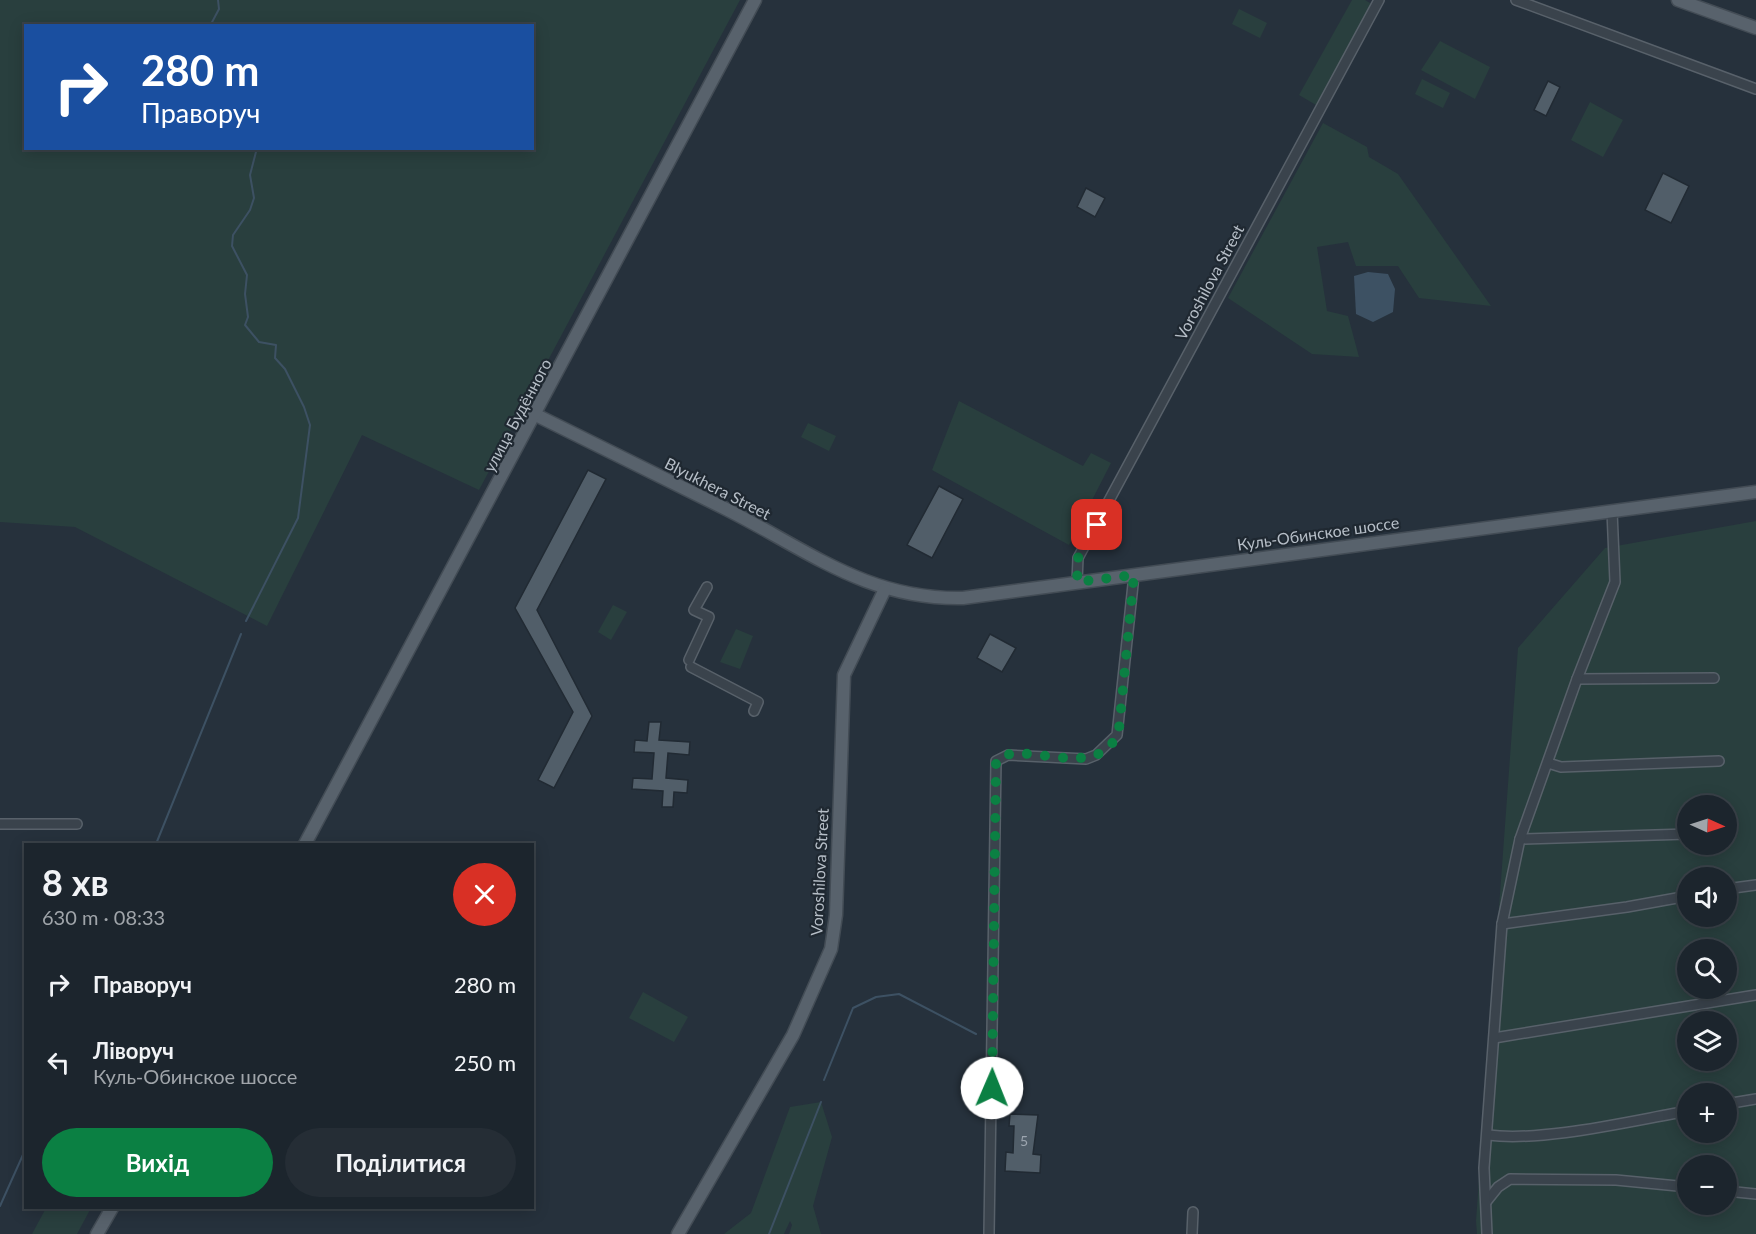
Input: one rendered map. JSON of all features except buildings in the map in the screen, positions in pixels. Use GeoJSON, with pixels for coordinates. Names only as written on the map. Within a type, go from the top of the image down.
{"type":"FeatureCollection","features":[{"type":"Feature","properties":{"kind":"main road","name":"улица Будённого"},"geometry":{"type":"LineString","coordinates":[[306,843],[536,415],[755,0]]}},
{"type":"Feature","properties":{"kind":"main road"},"geometry":{"type":"LineString","coordinates":[[1678,0],[1756,28]]}},
{"type":"Feature","properties":{"kind":"main road","name":"Blyukhera Street"},"geometry":{"type":"LineString","coordinates":[[536,415],[729,510],[860,580],[885,589]]}},
{"type":"Feature","properties":{"kind":"main road","name":"Куль-Обинское шоссе"},"geometry":{"type":"LineString","coordinates":[[885,589],[918,597],[963,598],[1756,492]]}},
{"type":"Feature","properties":{"kind":"main road","name":"Voroshilova Street"},"geometry":{"type":"LineString","coordinates":[[678,1234],[793,1035],[831,949],[836,915],[844,675],[885,589]]}},
{"type":"Feature","properties":{"kind":"main road"},"geometry":{"type":"LineString","coordinates":[[98,1234],[111,1209]]}},
{"type":"Feature","properties":{"kind":"street","name":"Voroshilova Street"},"geometry":{"type":"LineString","coordinates":[[1077,582],[1078,558],[1379,0]]}},
{"type":"Feature","properties":{"kind":"street"},"geometry":{"type":"LineString","coordinates":[[1516,0],[1756,89]]}},
{"type":"Feature","properties":{"kind":"street"},"geometry":{"type":"LineString","coordinates":[[1487,1234],[1484,1168],[1502,924],[1520,839],[1577,679],[1615,582],[1612,511]]}},
{"type":"Feature","properties":{"kind":"street"},"geometry":{"type":"LineString","coordinates":[[989,1234],[996,761],[1008,754],[1086,759],[1112,742],[1119,729],[1134,575]]}},
{"type":"Feature","properties":{"kind":"street"},"geometry":{"type":"LineString","coordinates":[[707,588],[694,610],[709,617],[690,664],[758,702],[754,711]]}},
{"type":"Feature","properties":{"kind":"street"},"geometry":{"type":"LineString","coordinates":[[1577,679],[1714,678]]}},
{"type":"Feature","properties":{"kind":"street"},"geometry":{"type":"LineString","coordinates":[[1548,763],[1562,767],[1719,760]]}},
{"type":"Feature","properties":{"kind":"street"},"geometry":{"type":"LineString","coordinates":[[0,824],[78,824]]}},
{"type":"Feature","properties":{"kind":"street"},"geometry":{"type":"LineString","coordinates":[[1520,839],[1677,834]]}},
{"type":"Feature","properties":{"kind":"street"},"geometry":{"type":"LineString","coordinates":[[1737,888],[1756,885]]}},
{"type":"Feature","properties":{"kind":"street"},"geometry":{"type":"LineString","coordinates":[[1502,924],[1677,898]]}},
{"type":"Feature","properties":{"kind":"street"},"geometry":{"type":"LineString","coordinates":[[1494,1038],[1756,995]]}},
{"type":"Feature","properties":{"kind":"street"},"geometry":{"type":"LineString","coordinates":[[1737,1103],[1756,1100]]}},
{"type":"Feature","properties":{"kind":"street"},"geometry":{"type":"LineString","coordinates":[[1488,1136],[1502,1137],[1571,1130],[1677,1113]]}},
{"type":"Feature","properties":{"kind":"street"},"geometry":{"type":"LineString","coordinates":[[1486,1202],[1498,1186],[1510,1179],[1616,1180],[1677,1186]]}},
{"type":"Feature","properties":{"kind":"street"},"geometry":{"type":"LineString","coordinates":[[1737,1192],[1756,1194]]}},
{"type":"Feature","properties":{"kind":"street"},"geometry":{"type":"LineString","coordinates":[[1192,1234],[1193,1212]]}},
{"type":"Feature","properties":{"kind":"green space"},"geometry":{"type":"Polygon","coordinates":[[[0,0],[740,0],[479,490],[362,435],[267,626],[75,527],[0,522],[0,0]]]}},
{"type":"Feature","properties":{"kind":"green space"},"geometry":{"type":"Polygon","coordinates":[[[1352,0],[1365,0],[1373,5],[1316,105],[1299,95],[1352,0]]]}},
{"type":"Feature","properties":{"kind":"green space"},"geometry":{"type":"Polygon","coordinates":[[[1239,9],[1267,23],[1260,38],[1232,24],[1239,9]]]}},
{"type":"Feature","properties":{"kind":"green space"},"geometry":{"type":"Polygon","coordinates":[[[1440,41],[1490,67],[1475,99],[1421,70],[1440,41]]]}},
{"type":"Feature","properties":{"kind":"green space"},"geometry":{"type":"Polygon","coordinates":[[[1422,79],[1450,93],[1443,108],[1415,94],[1422,79]]]}},
{"type":"Feature","properties":{"kind":"green space"},"geometry":{"type":"Polygon","coordinates":[[[1590,102],[1623,120],[1603,157],[1571,140],[1590,102]]]}},
{"type":"Feature","properties":{"kind":"green space"},"geometry":{"type":"Polygon","coordinates":[[[1323,123],[1367,147],[1369,157],[1398,174],[1491,306],[1419,298],[1398,266],[1356,266],[1348,242],[1317,247],[1327,311],[1348,316],[1359,357],[1312,354],[1228,298],[1323,123]]]}},
{"type":"Feature","properties":{"kind":"green space"},"geometry":{"type":"Polygon","coordinates":[[[959,401],[1083,466],[1091,453],[1111,463],[1069,545],[932,470],[959,401]]]}},
{"type":"Feature","properties":{"kind":"green space"},"geometry":{"type":"Polygon","coordinates":[[[808,423],[836,436],[829,451],[801,437],[808,423]]]}},
{"type":"Feature","properties":{"kind":"green space"},"geometry":{"type":"Polygon","coordinates":[[[1756,521],[1756,1234],[1477,1234],[1476,1221],[1518,648],[1605,548],[1756,521]]]}},
{"type":"Feature","properties":{"kind":"green space"},"geometry":{"type":"Polygon","coordinates":[[[613,605],[627,612],[611,640],[598,632],[613,605]]]}},
{"type":"Feature","properties":{"kind":"green space"},"geometry":{"type":"Polygon","coordinates":[[[736,629],[753,636],[740,669],[720,662],[736,629]]]}},
{"type":"Feature","properties":{"kind":"green space"},"geometry":{"type":"Polygon","coordinates":[[[643,992],[688,1017],[674,1042],[629,1018],[643,992]]]}},
{"type":"Feature","properties":{"kind":"green space"},"geometry":{"type":"Polygon","coordinates":[[[821,1102],[832,1137],[813,1206],[821,1234],[789,1234],[792,1225],[790,1221],[784,1234],[724,1234],[751,1213],[790,1107],[821,1102]]]}},
{"type":"Feature","properties":{"kind":"green space"},"geometry":{"type":"Polygon","coordinates":[[[45,1209],[90,1209],[77,1234],[32,1234],[45,1209]]]}},
{"type":"Feature","properties":{"kind":"water"},"geometry":{"type":"Polygon","coordinates":[[[1368,272],[1388,274],[1395,289],[1393,312],[1373,322],[1356,314],[1354,276],[1368,272]]]}},
{"type":"Feature","properties":{"kind":"waterway"},"geometry":{"type":"LineString","coordinates":[[211,24],[219,9],[218,0]]}},
{"type":"Feature","properties":{"kind":"waterway"},"geometry":{"type":"LineString","coordinates":[[246,621],[298,518],[310,425],[304,407],[285,369],[275,358],[276,345],[259,342],[245,325],[248,317],[245,294],[247,275],[232,246],[233,235],[250,210],[254,198],[250,175],[256,150]]}},
{"type":"Feature","properties":{"kind":"waterway"},"geometry":{"type":"LineString","coordinates":[[156,843],[241,634]]}},
{"type":"Feature","properties":{"kind":"waterway"},"geometry":{"type":"LineString","coordinates":[[824,1080],[853,1008],[876,997],[899,994],[976,1034]]}},
{"type":"Feature","properties":{"kind":"waterway"},"geometry":{"type":"LineString","coordinates":[[769,1234],[821,1102]]}},
{"type":"Feature","properties":{"kind":"waterway"},"geometry":{"type":"LineString","coordinates":[[0,1206],[24,1152]]}},
{"type":"Feature","properties":{"kind":"route"},"geometry":{"type":"LineString","coordinates":[[992,1088],[996,761],[1000,756],[1008,754],[1091,758],[1112,742],[1119,729],[1134,575],[1077,582],[1078,558],[1097,525]]}}]}
